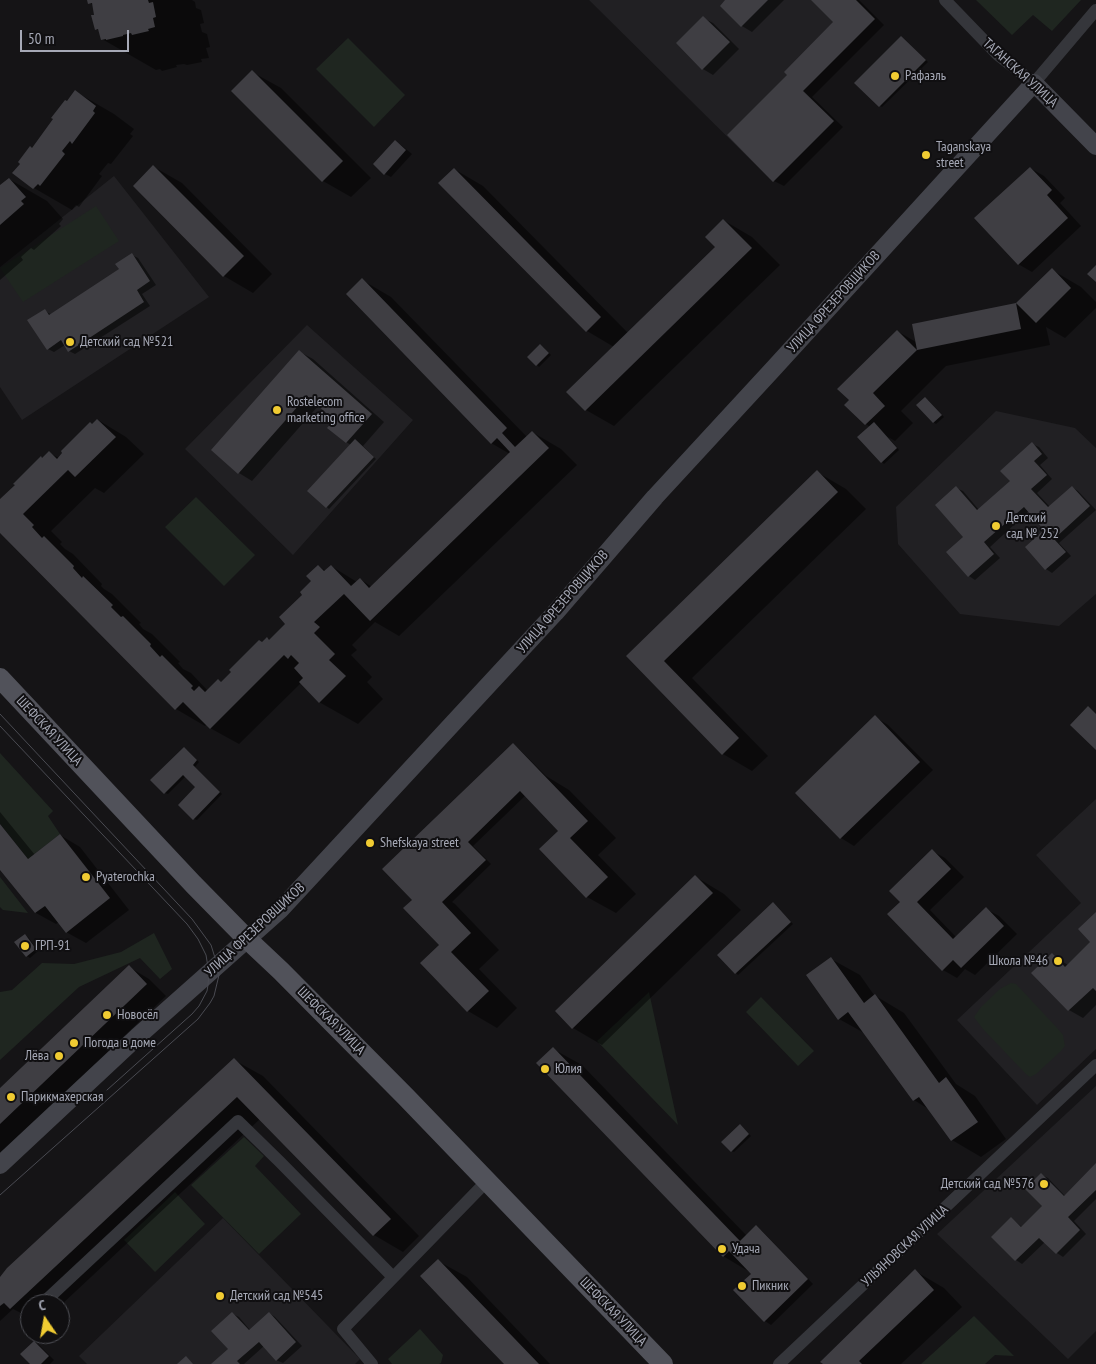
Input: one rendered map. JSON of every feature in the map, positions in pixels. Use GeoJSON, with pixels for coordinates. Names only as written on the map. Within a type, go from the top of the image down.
{"type":"FeatureCollection","features":[{"type":"Feature","properties":{"kind":"main road","name":"ТАГАНСКАЯ УЛИЦА"},"geometry":{"type":"LineString","coordinates":[[1034,83],[1096,146]]}},
{"type":"Feature","properties":{"kind":"main road","name":"УЛИЦА ФРЕЗЕРОВЩИКОВ"},"geometry":{"type":"LineString","coordinates":[[0,1165],[137,1037],[281,909],[555,613],[655,497],[1034,83]]}},
{"type":"Feature","properties":{"kind":"main road","name":"ШЕФСКАЯ УЛИЦА"},"geometry":{"type":"LineString","coordinates":[[0,678],[247,939],[288,978],[487,1181],[663,1364]]}},
{"type":"Feature","properties":{"kind":"street","name":"ТАГАНСКАЯ УЛИЦА"},"geometry":{"type":"LineString","coordinates":[[945,0],[998,55],[1034,83]]}},
{"type":"Feature","properties":{"kind":"street","name":"УЛИЦА ФРЕЗЕРОВЩИКОВ"},"geometry":{"type":"LineString","coordinates":[[1034,83],[1096,10]]}},
{"type":"Feature","properties":{"kind":"street","name":"УЛЬЯНОВСКАЯ УЛИЦА"},"geometry":{"type":"LineString","coordinates":[[779,1364],[1096,1065]]}},
{"type":"Feature","properties":{"kind":"street"},"geometry":{"type":"LineString","coordinates":[[53,1294],[238,1121],[393,1278]]}},
{"type":"Feature","properties":{"kind":"street"},"geometry":{"type":"LineString","coordinates":[[372,1364],[343,1329],[487,1181]]}},
{"type":"Feature","properties":{"kind":"shaded area"},"geometry":{"type":"Polygon","coordinates":[[[589,0],[856,0],[803,90],[834,121],[773,182],[589,0]]]}},
{"type":"Feature","properties":{"kind":"shaded area"},"geometry":{"type":"Polygon","coordinates":[[[976,0],[1081,0],[1052,31],[1033,15],[1012,35],[976,0]]]}},
{"type":"Feature","properties":{"kind":"shaded area"},"geometry":{"type":"Polygon","coordinates":[[[348,38],[405,95],[374,127],[316,69],[348,38]]]}},
{"type":"Feature","properties":{"kind":"shaded area","name":"Детский сад №521"},"geometry":{"type":"Polygon","coordinates":[[[114,176],[209,297],[22,420],[0,387],[0,267],[114,176]]]}},
{"type":"Feature","properties":{"kind":"shaded area"},"geometry":{"type":"Polygon","coordinates":[[[96,206],[119,241],[23,302],[0,268],[96,206]]]}},
{"type":"Feature","properties":{"kind":"shaded area"},"geometry":{"type":"Polygon","coordinates":[[[307,325],[413,420],[293,555],[185,449],[307,325]]]}},
{"type":"Feature","properties":{"kind":"shaded area","name":"Детский сад № 252"},"geometry":{"type":"Polygon","coordinates":[[[996,411],[1075,428],[1096,448],[1096,594],[1059,626],[960,614],[898,544],[896,507],[996,411]]]}},
{"type":"Feature","properties":{"kind":"shaded area"},"geometry":{"type":"Polygon","coordinates":[[[196,497],[255,555],[224,586],[165,527],[196,497]]]}},
{"type":"Feature","properties":{"kind":"shaded area"},"geometry":{"type":"Polygon","coordinates":[[[0,753],[53,811],[48,816],[60,834],[28,859],[0,824],[0,753]]]}},
{"type":"Feature","properties":{"kind":"shaded area","name":"Школа №46"},"geometry":{"type":"Polygon","coordinates":[[[1096,799],[1096,1049],[1037,1105],[957,1020],[1081,903],[1036,855],[1096,799]]]}},
{"type":"Feature","properties":{"kind":"shaded area"},"geometry":{"type":"Polygon","coordinates":[[[0,877],[28,913],[3,910],[0,907],[0,877]]]}},
{"type":"Feature","properties":{"kind":"shaded area"},"geometry":{"type":"Polygon","coordinates":[[[154,933],[172,969],[160,979],[140,958],[79,987],[0,1060],[0,992],[12,990],[42,963],[74,964],[121,952],[154,933]]]}},
{"type":"Feature","properties":{"kind":"shaded area"},"geometry":{"type":"Polygon","coordinates":[[[1011,983],[1016,984],[1063,1035],[1065,1046],[1036,1074],[1030,1077],[983,1029],[974,1017],[981,1007],[1000,989],[1011,983]]]}},
{"type":"Feature","properties":{"kind":"shaded area"},"geometry":{"type":"Polygon","coordinates":[[[649,992],[678,1125],[597,1041],[649,992]]]}},
{"type":"Feature","properties":{"kind":"shaded area"},"geometry":{"type":"Polygon","coordinates":[[[761,997],[814,1051],[798,1066],[746,1012],[761,997]]]}},
{"type":"Feature","properties":{"kind":"shaded area","name":"Детский сад №576"},"geometry":{"type":"Polygon","coordinates":[[[1096,1086],[1096,1331],[1068,1359],[937,1234],[1096,1086]]]}},
{"type":"Feature","properties":{"kind":"shaded area"},"geometry":{"type":"Polygon","coordinates":[[[244,1137],[264,1156],[255,1166],[301,1214],[259,1254],[191,1185],[244,1137]]]}},
{"type":"Feature","properties":{"kind":"shaded area"},"geometry":{"type":"Polygon","coordinates":[[[175,1192],[205,1224],[155,1272],[124,1240],[175,1192]]]}},
{"type":"Feature","properties":{"kind":"shaded area","name":"Детский сад №545"},"geometry":{"type":"Polygon","coordinates":[[[223,1218],[360,1359],[355,1364],[87,1364],[79,1356],[223,1218]]]}},
{"type":"Feature","properties":{"kind":"shaded area"},"geometry":{"type":"Polygon","coordinates":[[[974,1316],[1014,1356],[995,1355],[985,1364],[921,1364],[974,1316]]]}},
{"type":"Feature","properties":{"kind":"shaded area"},"geometry":{"type":"Polygon","coordinates":[[[420,1329],[443,1355],[441,1363],[392,1364],[388,1359],[420,1329]]]}},
{"type":"Feature","properties":{"kind":"building"},"geometry":{"type":"Polygon","coordinates":[[[87,0],[148,0],[149,3],[153,2],[156,17],[153,18],[155,27],[148,29],[149,31],[101,40],[98,29],[95,30],[91,15],[94,15],[92,3],[88,4],[87,0]]]}},
{"type":"Feature","properties":{"kind":"building"},"geometry":{"type":"Polygon","coordinates":[[[725,0],[768,0],[741,27],[720,6],[725,0]]]}},
{"type":"Feature","properties":{"kind":"building"},"geometry":{"type":"Polygon","coordinates":[[[811,0],[856,0],[875,19],[803,91],[834,121],[773,182],[727,135],[787,75],[784,72],[833,22],[811,0]]]}},
{"type":"Feature","properties":{"kind":"building"},"geometry":{"type":"Polygon","coordinates":[[[703,16],[730,42],[702,70],[676,43],[703,16]]]}},
{"type":"Feature","properties":{"kind":"building"},"geometry":{"type":"Polygon","coordinates":[[[901,36],[926,60],[879,107],[854,83],[901,36]]]}},
{"type":"Feature","properties":{"kind":"building"},"geometry":{"type":"Polygon","coordinates":[[[252,70],[343,161],[322,182],[231,91],[252,70]]]}},
{"type":"Feature","properties":{"kind":"building"},"geometry":{"type":"Polygon","coordinates":[[[75,90],[96,106],[93,111],[95,113],[72,144],[70,141],[62,151],[65,154],[40,186],[38,184],[33,189],[12,173],[20,164],[18,162],[30,146],[32,148],[53,119],[51,118],[75,90]]]}},
{"type":"Feature","properties":{"kind":"building"},"geometry":{"type":"Polygon","coordinates":[[[395,140],[406,150],[384,175],[373,164],[395,140]]]}},
{"type":"Feature","properties":{"kind":"building"},"geometry":{"type":"Polygon","coordinates":[[[153,165],[244,256],[223,277],[133,186],[153,165]]]}},
{"type":"Feature","properties":{"kind":"building"},"geometry":{"type":"Polygon","coordinates":[[[1030,167],[1052,190],[1047,195],[1068,218],[1018,265],[974,218],[1030,167]]]}},
{"type":"Feature","properties":{"kind":"building"},"geometry":{"type":"Polygon","coordinates":[[[454,168],[601,317],[586,332],[438,183],[454,168]]]}},
{"type":"Feature","properties":{"kind":"building"},"geometry":{"type":"Polygon","coordinates":[[[9,178],[26,197],[21,201],[24,204],[0,225],[0,185],[9,178]]]}},
{"type":"Feature","properties":{"kind":"building"},"geometry":{"type":"Polygon","coordinates":[[[723,219],[752,248],[585,411],[566,392],[715,247],[705,237],[723,219]]]}},
{"type":"Feature","properties":{"kind":"building"},"geometry":{"type":"Polygon","coordinates":[[[132,253],[150,281],[137,290],[144,302],[68,352],[61,340],[47,350],[27,320],[45,309],[49,315],[119,269],[115,264],[132,253]]]}},
{"type":"Feature","properties":{"kind":"building"},"geometry":{"type":"Polygon","coordinates":[[[1096,265],[1096,282],[1087,274],[1096,265]]]}},
{"type":"Feature","properties":{"kind":"building"},"geometry":{"type":"Polygon","coordinates":[[[1052,268],[1071,288],[1036,323],[1016,303],[1052,268]]]}},
{"type":"Feature","properties":{"kind":"building"},"geometry":{"type":"Polygon","coordinates":[[[362,278],[507,428],[502,433],[515,447],[532,431],[549,448],[370,621],[344,594],[314,622],[320,627],[314,633],[335,654],[329,660],[346,676],[319,703],[299,682],[303,678],[294,668],[299,663],[291,655],[288,659],[284,655],[210,729],[183,702],[175,710],[0,533],[0,499],[41,456],[42,458],[49,451],[57,459],[62,453],[61,451],[90,422],[92,424],[97,419],[116,437],[75,477],[68,470],[23,514],[34,525],[32,527],[42,538],[44,536],[74,566],[73,568],[82,578],[83,576],[113,605],[111,607],[121,617],[123,616],[151,644],[150,646],[160,657],[162,655],[193,686],[191,688],[194,691],[199,686],[205,692],[218,679],[221,682],[231,672],[229,670],[259,640],[262,642],[267,637],[269,640],[285,624],[279,617],[302,595],[300,592],[311,581],[306,576],[318,565],[324,571],[331,565],[351,586],[360,578],[369,588],[510,452],[497,438],[491,444],[346,294],[362,278]]]}},
{"type":"Feature","properties":{"kind":"building"},"geometry":{"type":"Polygon","coordinates":[[[1016,303],[1021,329],[917,350],[912,324],[1016,303]]]}},
{"type":"Feature","properties":{"kind":"building"},"geometry":{"type":"Polygon","coordinates":[[[897,330],[917,350],[873,393],[885,406],[865,425],[844,405],[849,400],[837,389],[897,330]]]}},
{"type":"Feature","properties":{"kind":"building"},"geometry":{"type":"Polygon","coordinates":[[[540,344],[549,353],[536,366],[527,357],[540,344]]]}},
{"type":"Feature","properties":{"kind":"building"},"geometry":{"type":"Polygon","coordinates":[[[299,350],[372,414],[346,443],[327,428],[334,420],[307,396],[238,474],[211,450],[299,350]]]}},
{"type":"Feature","properties":{"kind":"building"},"geometry":{"type":"Polygon","coordinates":[[[925,397],[942,415],[933,423],[916,405],[925,397]]]}},
{"type":"Feature","properties":{"kind":"building"},"geometry":{"type":"Polygon","coordinates":[[[874,422],[897,448],[881,463],[857,437],[874,422]]]}},
{"type":"Feature","properties":{"kind":"building"},"geometry":{"type":"Polygon","coordinates":[[[355,439],[374,457],[326,508],[307,491],[355,439]]]}},
{"type":"Feature","properties":{"kind":"building"},"geometry":{"type":"Polygon","coordinates":[[[1032,442],[1042,454],[1034,461],[1047,475],[1031,489],[1048,507],[1072,486],[1090,506],[1054,539],[1066,552],[1045,570],[1025,547],[1044,530],[1024,507],[984,542],[994,554],[968,577],[946,552],[963,537],[935,505],[956,486],[977,510],[1010,481],[1000,471],[1032,442]]]}},
{"type":"Feature","properties":{"kind":"building"},"geometry":{"type":"Polygon","coordinates":[[[817,470],[838,492],[664,661],[739,738],[722,755],[626,656],[817,470]]]}},
{"type":"Feature","properties":{"kind":"building"},"geometry":{"type":"Polygon","coordinates":[[[1088,706],[1096,714],[1096,750],[1070,725],[1088,706]]]}},
{"type":"Feature","properties":{"kind":"building"},"geometry":{"type":"Polygon","coordinates":[[[875,715],[920,762],[840,839],[795,793],[875,715]]]}},
{"type":"Feature","properties":{"kind":"building"},"geometry":{"type":"Polygon","coordinates":[[[513,743],[588,821],[570,838],[608,877],[586,898],[539,849],[558,831],[520,791],[468,842],[486,860],[442,902],[471,933],[451,952],[489,991],[467,1012],[420,963],[439,945],[403,908],[412,900],[382,869],[513,743]]]}},
{"type":"Feature","properties":{"kind":"building"},"geometry":{"type":"Polygon","coordinates":[[[184,747],[197,760],[193,765],[220,792],[193,820],[178,805],[195,787],[183,775],[164,794],[150,780],[184,747]]]}},
{"type":"Feature","properties":{"kind":"building"},"geometry":{"type":"Polygon","coordinates":[[[0,824],[28,859],[60,834],[110,898],[66,933],[45,906],[35,913],[0,870],[0,824]]]}},
{"type":"Feature","properties":{"kind":"building"},"geometry":{"type":"Polygon","coordinates":[[[932,849],[951,869],[917,902],[953,939],[986,907],[1004,926],[961,968],[953,960],[942,971],[887,914],[900,902],[889,891],[932,849]]]}},
{"type":"Feature","properties":{"kind":"building"},"geometry":{"type":"Polygon","coordinates":[[[695,875],[713,893],[572,1029],[555,1011],[695,875]]]}},
{"type":"Feature","properties":{"kind":"building"},"geometry":{"type":"Polygon","coordinates":[[[773,902],[791,922],[735,974],[717,955],[773,902]]]}},
{"type":"Feature","properties":{"kind":"building"},"geometry":{"type":"Polygon","coordinates":[[[1096,912],[1096,991],[1093,988],[1068,1011],[1031,973],[1052,953],[1065,967],[1090,942],[1078,929],[1096,912]]]}},
{"type":"Feature","properties":{"kind":"building","name":"ГРП-91"},"geometry":{"type":"Polygon","coordinates":[[[25,934],[36,949],[26,957],[14,942],[25,934]]]}},
{"type":"Feature","properties":{"kind":"building"},"geometry":{"type":"Polygon","coordinates":[[[831,957],[864,1003],[875,994],[939,1083],[946,1077],[978,1122],[951,1141],[919,1097],[913,1101],[848,1012],[838,1020],[806,975],[831,957]]]}},
{"type":"Feature","properties":{"kind":"building"},"geometry":{"type":"Polygon","coordinates":[[[129,965],[147,984],[0,1124],[0,1088],[129,965]]]}},
{"type":"Feature","properties":{"kind":"building"},"geometry":{"type":"Polygon","coordinates":[[[553,1047],[740,1241],[756,1225],[808,1279],[764,1322],[733,1290],[751,1274],[729,1251],[723,1257],[536,1063],[553,1047]]]}},
{"type":"Feature","properties":{"kind":"building"},"geometry":{"type":"Polygon","coordinates":[[[234,1058],[391,1219],[373,1236],[237,1097],[26,1294],[20,1294],[20,1300],[10,1309],[4,1303],[0,1306],[0,1277],[7,1268],[234,1058]]]}},
{"type":"Feature","properties":{"kind":"building"},"geometry":{"type":"Polygon","coordinates":[[[740,1124],[749,1134],[731,1152],[721,1142],[740,1124]]]}},
{"type":"Feature","properties":{"kind":"building"},"geometry":{"type":"Polygon","coordinates":[[[1096,1163],[1096,1190],[1068,1217],[1080,1230],[1056,1254],[1039,1238],[1015,1261],[991,1237],[1011,1217],[1021,1227],[1042,1206],[1025,1189],[1041,1173],[1064,1196],[1096,1163]]]}},
{"type":"Feature","properties":{"kind":"building"},"geometry":{"type":"Polygon","coordinates":[[[438,1259],[539,1364],[504,1364],[474,1333],[420,1276],[438,1259]]]}},
{"type":"Feature","properties":{"kind":"building"},"geometry":{"type":"Polygon","coordinates":[[[915,1269],[934,1290],[859,1361],[862,1364],[823,1364],[820,1362],[915,1269]]]}},
{"type":"Feature","properties":{"kind":"building"},"geometry":{"type":"Polygon","coordinates":[[[232,1312],[249,1330],[269,1312],[296,1342],[276,1361],[259,1342],[237,1361],[240,1364],[211,1364],[228,1349],[211,1331],[232,1312]]]}},
{"type":"Feature","properties":{"kind":"building"},"geometry":{"type":"Polygon","coordinates":[[[31,1344],[37,1344],[49,1356],[41,1364],[30,1364],[20,1354],[31,1344]]]}},
{"type":"Feature","properties":{"kind":"building"},"geometry":{"type":"Polygon","coordinates":[[[186,1356],[193,1364],[177,1364],[186,1356]]]}},
{"type":"Feature","properties":{"kind":"tram line"},"geometry":{"type":"LineString","coordinates":[[0,714],[192,919],[211,945],[219,975],[214,996],[198,1019],[0,1195]]}},
{"type":"Feature","properties":{"kind":"tram line"},"geometry":{"type":"LineString","coordinates":[[0,726],[187,924],[198,939],[206,955],[209,973],[208,985],[199,1006],[107,1090]]}},
{"type":"Feature","properties":{"kind":"place","name":"Рафаэль"},"geometry":{"type":"Point","coordinates":[895,76]}},
{"type":"Feature","properties":{"kind":"place","name":"Taganskaya street"},"geometry":{"type":"Point","coordinates":[926,155]}},
{"type":"Feature","properties":{"kind":"place","name":"Детский сад №521"},"geometry":{"type":"Point","coordinates":[70,342]}},
{"type":"Feature","properties":{"kind":"place","name":"Rostelecom marketing office"},"geometry":{"type":"Point","coordinates":[277,410]}},
{"type":"Feature","properties":{"kind":"place","name":"Детский сад № 252"},"geometry":{"type":"Point","coordinates":[996,526]}},
{"type":"Feature","properties":{"kind":"place","name":"Shefskaya street"},"geometry":{"type":"Point","coordinates":[370,843]}},
{"type":"Feature","properties":{"kind":"place","name":"Pyaterochka"},"geometry":{"type":"Point","coordinates":[86,877]}},
{"type":"Feature","properties":{"kind":"place","name":"ГРП-91"},"geometry":{"type":"Point","coordinates":[25,946]}},
{"type":"Feature","properties":{"kind":"place","name":"Школа №46"},"geometry":{"type":"Point","coordinates":[1058,961]}},
{"type":"Feature","properties":{"kind":"place","name":"Новосёл"},"geometry":{"type":"Point","coordinates":[107,1015]}},
{"type":"Feature","properties":{"kind":"place","name":"Погода в доме"},"geometry":{"type":"Point","coordinates":[74,1043]}},
{"type":"Feature","properties":{"kind":"place","name":"Лёва"},"geometry":{"type":"Point","coordinates":[59,1056]}},
{"type":"Feature","properties":{"kind":"place","name":"Юлия"},"geometry":{"type":"Point","coordinates":[545,1069]}},
{"type":"Feature","properties":{"kind":"place","name":"Парикмахерская"},"geometry":{"type":"Point","coordinates":[11,1097]}},
{"type":"Feature","properties":{"kind":"place","name":"Детский сад №576"},"geometry":{"type":"Point","coordinates":[1044,1184]}},
{"type":"Feature","properties":{"kind":"place","name":"Удача"},"geometry":{"type":"Point","coordinates":[722,1249]}},
{"type":"Feature","properties":{"kind":"place","name":"Пикник"},"geometry":{"type":"Point","coordinates":[742,1286]}},
{"type":"Feature","properties":{"kind":"place","name":"Детский сад №545"},"geometry":{"type":"Point","coordinates":[220,1296]}}]}
